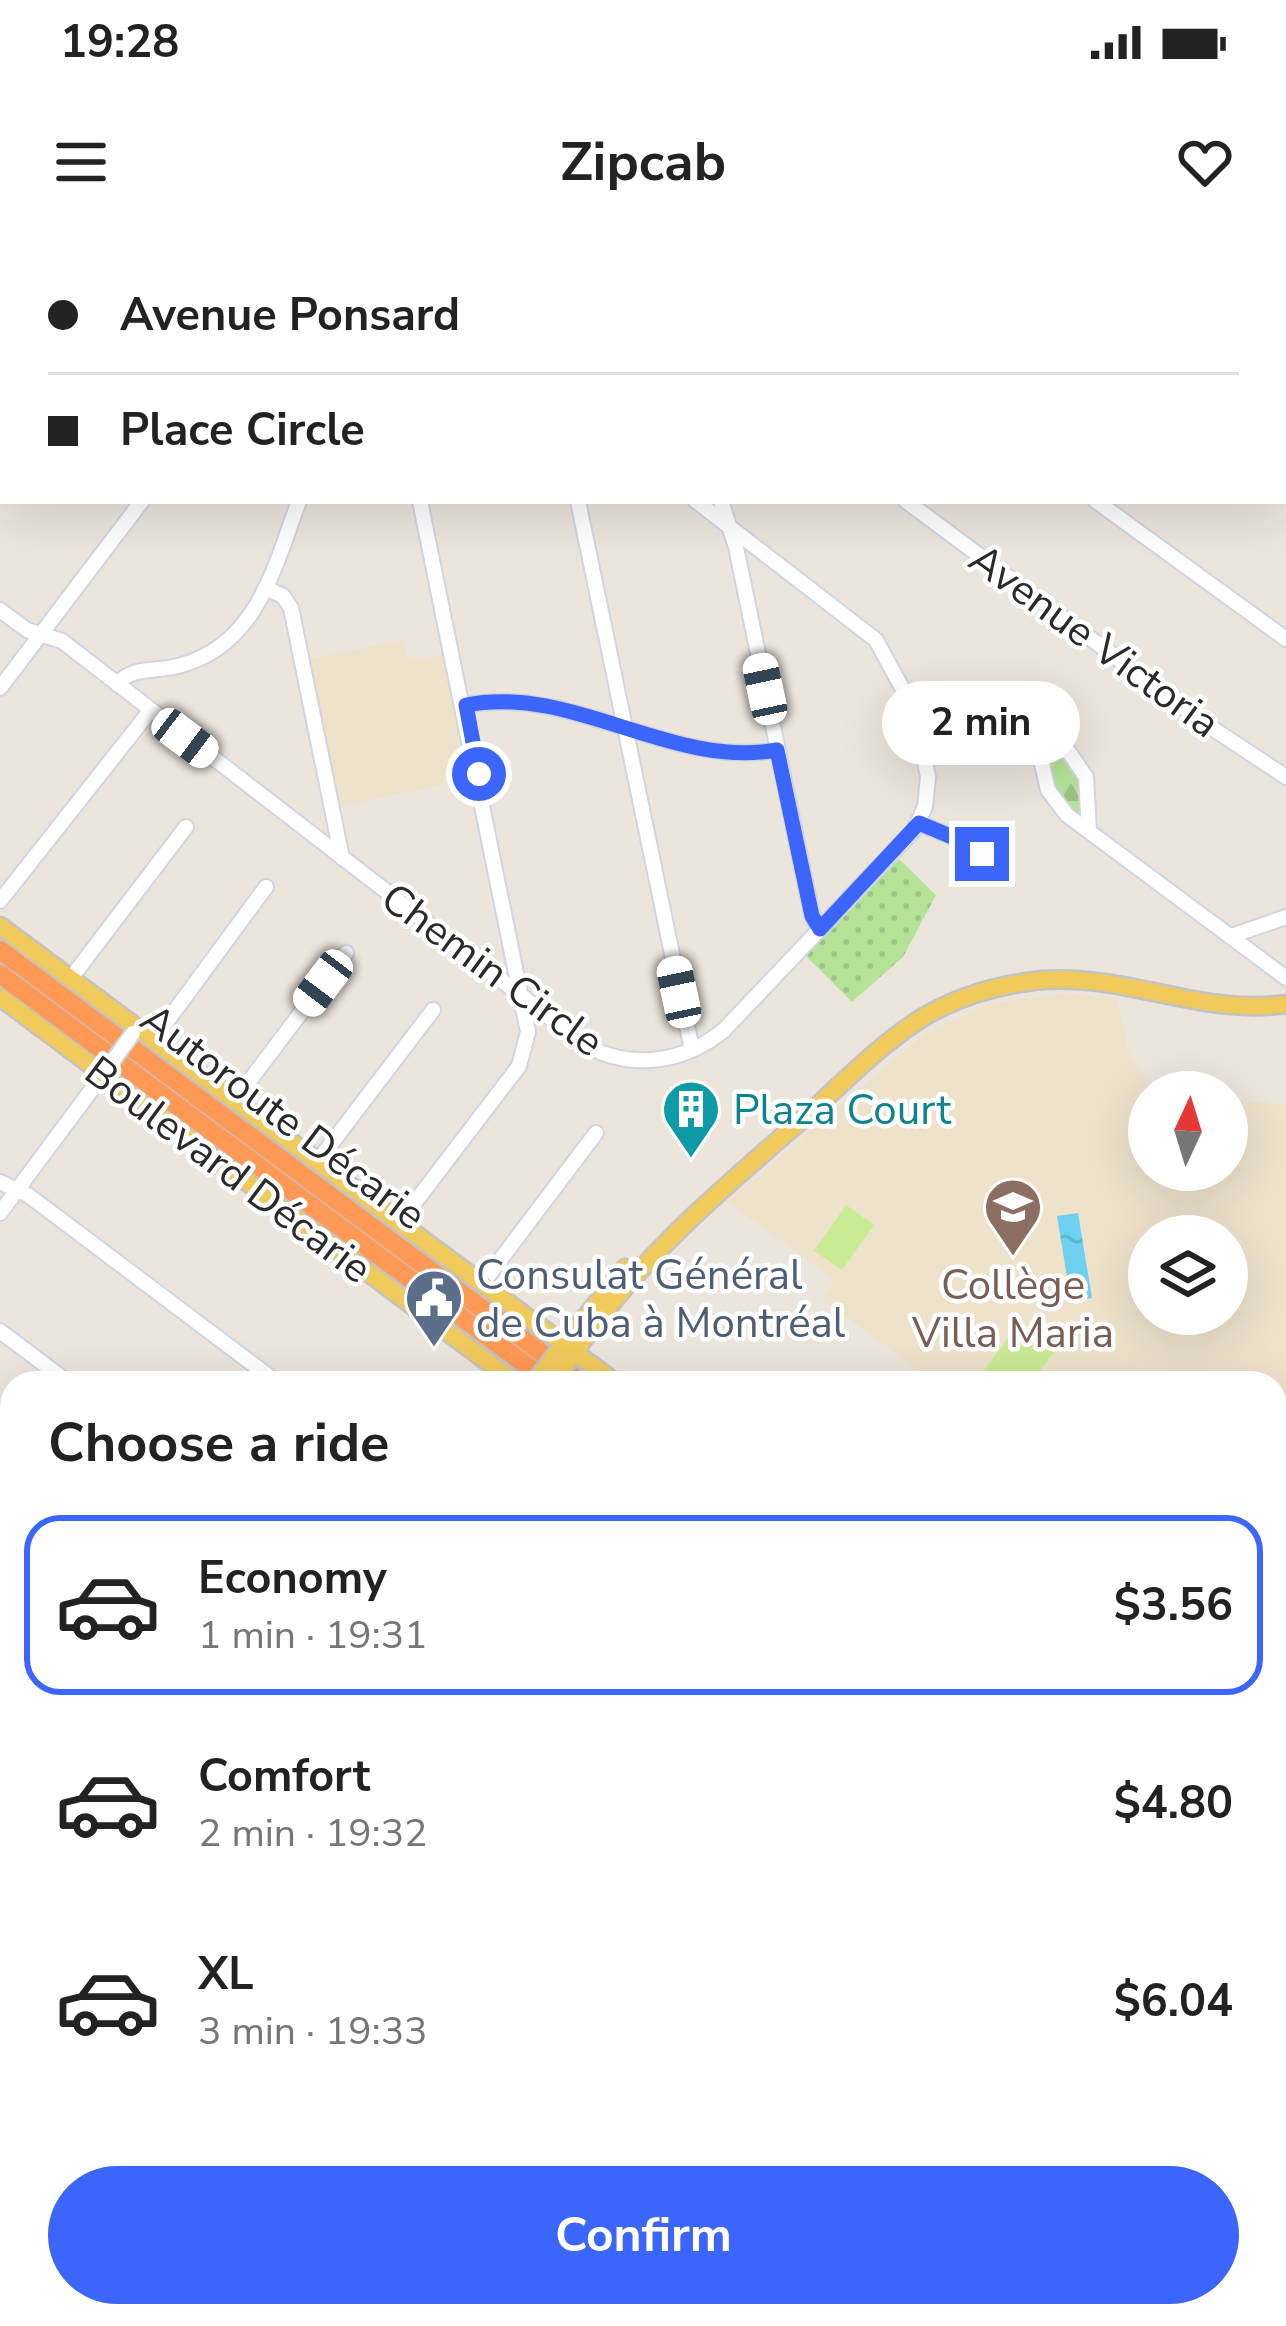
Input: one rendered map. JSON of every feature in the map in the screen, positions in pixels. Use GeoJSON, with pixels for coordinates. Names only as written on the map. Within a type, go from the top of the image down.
{"type":"FeatureCollection","features":[{"type":"Feature","properties":{"kind":"highway","name":"Autoroute Décarie"},"geometry":{"type":"LineString","coordinates":[[0,950],[566,1371]]}},
{"type":"Feature","properties":{"kind":"highway","name":"Autoroute Décarie"},"geometry":{"type":"LineString","coordinates":[[0,974],[535,1371]]}},
{"type":"Feature","properties":{"kind":"main road","name":"Boulevard Décarie"},"geometry":{"type":"LineString","coordinates":[[0,926],[598,1371]]}},
{"type":"Feature","properties":{"kind":"main road"},"geometry":{"type":"LineString","coordinates":[[557,1371],[631,1261],[683,1224],[902,1032],[973,995],[1070,980],[1213,1006],[1286,1004]]}},
{"type":"Feature","properties":{"kind":"main road","name":"Boulevard Décarie"},"geometry":{"type":"LineString","coordinates":[[0,997],[500,1371]]}},
{"type":"Feature","properties":{"kind":"main road"},"geometry":{"type":"LineString","coordinates":[[546,1371],[567,1351]]}},
{"type":"Feature","properties":{"kind":"street"},"geometry":{"type":"LineString","coordinates":[[1,696],[140,504]]}},
{"type":"Feature","properties":{"kind":"street"},"geometry":{"type":"LineString","coordinates":[[117,683],[128,673],[178,666],[220,647],[248,621],[268,589],[298,504]]}},
{"type":"Feature","properties":{"kind":"street"},"geometry":{"type":"LineString","coordinates":[[400,1222],[521,1061],[528,1036],[466,705],[421,504]]}},
{"type":"Feature","properties":{"kind":"street"},"geometry":{"type":"LineString","coordinates":[[579,504],[692,1050]]}},
{"type":"Feature","properties":{"kind":"street"},"geometry":{"type":"LineString","coordinates":[[700,504],[860,623],[886,652],[925,747],[928,792],[919,823],[957,839]]}},
{"type":"Feature","properties":{"kind":"street"},"geometry":{"type":"LineString","coordinates":[[722,504],[812,916],[820,929]]}},
{"type":"Feature","properties":{"kind":"street","name":"Avenue Victoria"},"geometry":{"type":"LineString","coordinates":[[909,504],[1203,722],[1286,776]]}},
{"type":"Feature","properties":{"kind":"street"},"geometry":{"type":"LineString","coordinates":[[1100,504],[1286,639]]}},
{"type":"Feature","properties":{"kind":"street"},"geometry":{"type":"LineString","coordinates":[[268,589],[283,596],[291,608],[342,858]]}},
{"type":"Feature","properties":{"kind":"street","name":"Chemin Circle"},"geometry":{"type":"LineString","coordinates":[[0,610],[62,641],[584,1044],[612,1057],[650,1060],[692,1050],[724,1030],[919,823]]}},
{"type":"Feature","properties":{"kind":"street"},"geometry":{"type":"LineString","coordinates":[[466,705],[523,701],[724,754],[777,750]]}},
{"type":"Feature","properties":{"kind":"street"},"geometry":{"type":"LineString","coordinates":[[0,901],[150,711]]}},
{"type":"Feature","properties":{"kind":"street"},"geometry":{"type":"LineString","coordinates":[[1089,831],[1082,766],[1068,751],[1049,750],[1041,767],[1049,794],[1089,831],[1286,978]]}},
{"type":"Feature","properties":{"kind":"street"},"geometry":{"type":"LineString","coordinates":[[71,978],[185,827]]}},
{"type":"Feature","properties":{"kind":"street"},"geometry":{"type":"LineString","coordinates":[[154,1039],[266,887]]}},
{"type":"Feature","properties":{"kind":"street"},"geometry":{"type":"LineString","coordinates":[[1231,936],[1286,917]]}},
{"type":"Feature","properties":{"kind":"street"},"geometry":{"type":"LineString","coordinates":[[235,1100],[346,953]]}},
{"type":"Feature","properties":{"kind":"street"},"geometry":{"type":"LineString","coordinates":[[318,1161],[433,1010]]}},
{"type":"Feature","properties":{"kind":"street"},"geometry":{"type":"LineString","coordinates":[[0,1213],[135,1030]]}},
{"type":"Feature","properties":{"kind":"street"},"geometry":{"type":"LineString","coordinates":[[482,1284],[596,1133]]}},
{"type":"Feature","properties":{"kind":"street"},"geometry":{"type":"LineString","coordinates":[[0,1182],[262,1371]]}},
{"type":"Feature","properties":{"kind":"street"},"geometry":{"type":"LineString","coordinates":[[0,1331],[53,1371]]}},
{"type":"Feature","properties":{"kind":"shaded area"},"geometry":{"type":"Polygon","coordinates":[[[401,640],[410,661],[445,654],[471,779],[340,806],[309,660],[401,640]]]}},
{"type":"Feature","properties":{"kind":"shaded area","name":"Collège Villa Maria"},"geometry":{"type":"Polygon","coordinates":[[[1067,993],[1118,999],[1128,1051],[1141,1071],[1128,1071],[1128,1191],[1248,1191],[1248,1102],[1286,1104],[1286,1371],[920,1371],[822,1299],[835,1280],[727,1202],[923,1035],[989,1004],[1067,993]]]}},
{"type":"Feature","properties":{"kind":"green space"},"geometry":{"type":"Polygon","coordinates":[[[1065,756],[1078,778],[1084,802],[1081,818],[1050,782],[1047,762],[1065,756]]]}},
{"type":"Feature","properties":{"kind":"green space"},"geometry":{"type":"Polygon","coordinates":[[[899,859],[936,895],[903,957],[852,1002],[806,956],[899,859]]]}},
{"type":"Feature","properties":{"kind":"green space"},"geometry":{"type":"Polygon","coordinates":[[[846,1205],[874,1225],[842,1270],[814,1251],[846,1205]]]}},
{"type":"Feature","properties":{"kind":"green space"},"geometry":{"type":"Polygon","coordinates":[[[1019,1324],[1055,1351],[1039,1371],[984,1370],[1019,1324]]]}},
{"type":"Feature","properties":{"kind":"water"},"geometry":{"type":"Polygon","coordinates":[[[1078,1213],[1092,1298],[1071,1301],[1057,1216],[1078,1213]]]}},
{"type":"Feature","properties":{"kind":"place","name":"Plaza Court"},"geometry":{"type":"Point","coordinates":[691,1160]}},
{"type":"Feature","properties":{"kind":"place","name":"Collège Villa Maria"},"geometry":{"type":"Point","coordinates":[1013,1258]}},
{"type":"Feature","properties":{"kind":"place","name":"Consulat Général de Cuba à Montréal"},"geometry":{"type":"Point","coordinates":[434,1349]}},
{"type":"Feature","properties":{"kind":"route"},"geometry":{"type":"LineString","coordinates":[[479,774],[466,705],[490,701],[547,706],[724,754],[777,750],[812,916],[820,929],[919,823],[957,839],[973,859],[982,854]]}}]}
